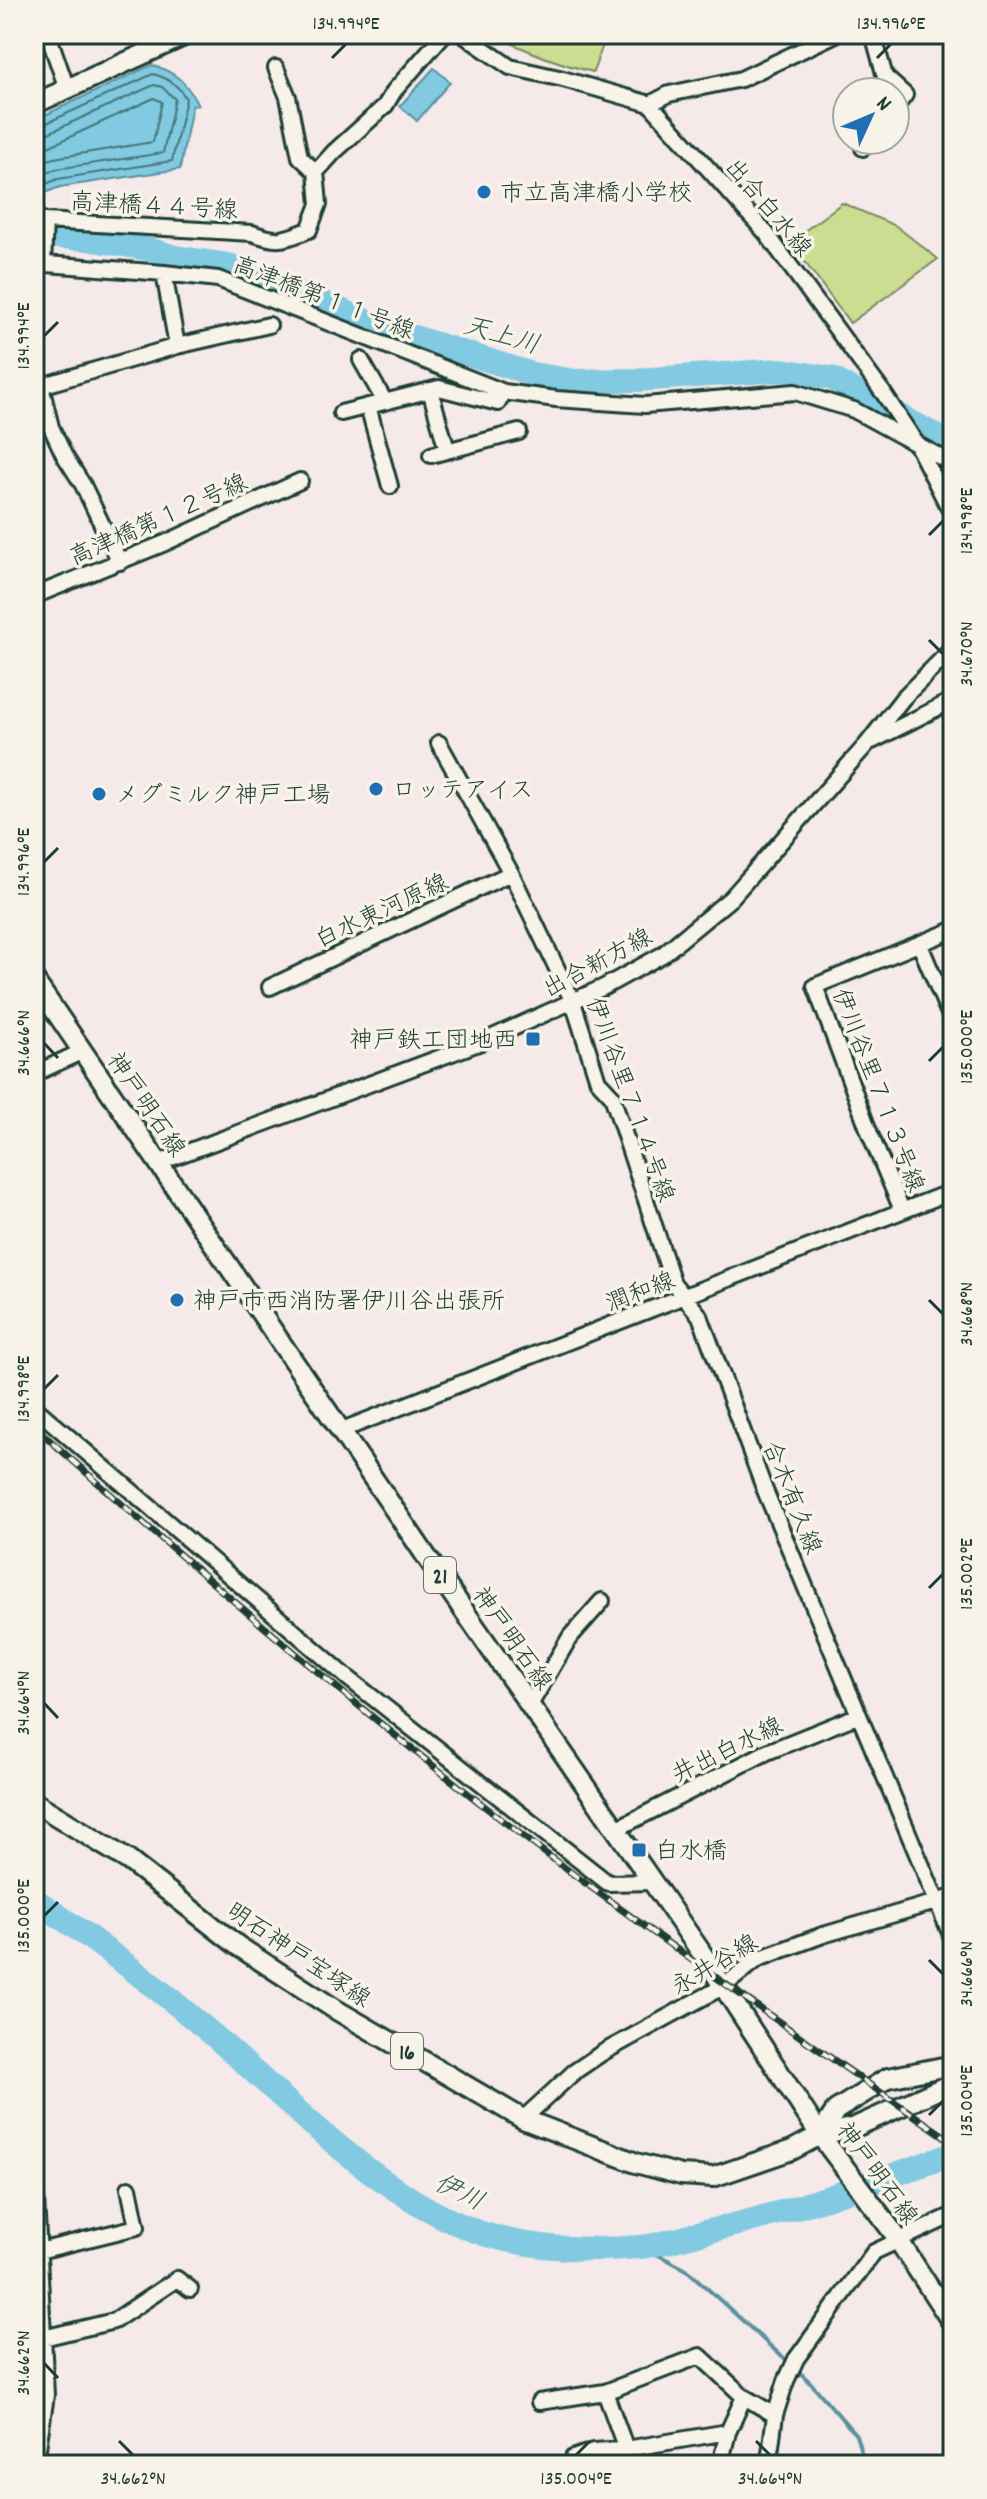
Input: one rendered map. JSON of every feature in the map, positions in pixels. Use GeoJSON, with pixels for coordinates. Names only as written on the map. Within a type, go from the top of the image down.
{"type":"FeatureCollection","features":[{"type":"Feature","properties":{"kind":"main road"},"geometry":{"type":"LineString","coordinates":[[34,104],[188,34]]}},
{"type":"Feature","properties":{"kind":"main road","name":"神戸明石線"},"geometry":{"type":"LineString","coordinates":[[34,980],[724,1986],[820,2135],[895,2236],[953,2324]]}},
{"type":"Feature","properties":{"kind":"main road","name":"明石神戸宝塚線"},"geometry":{"type":"LineString","coordinates":[[34,1802],[128,1860],[279,1975],[523,2119],[636,2163],[681,2175],[713,2177],[792,2150],[820,2135],[855,2127],[953,2083]]}},
{"type":"Feature","properties":{"kind":"main road","name":"明石神戸宝塚線"},"geometry":{"type":"LineString","coordinates":[[820,2135],[836,2110],[888,2078],[953,2065]]}},
{"type":"Feature","properties":{"kind":"street"},"geometry":{"type":"LineString","coordinates":[[48,34],[67,89]]}},
{"type":"Feature","properties":{"kind":"street"},"geometry":{"type":"LineString","coordinates":[[276,68],[288,97],[300,157],[316,172],[385,106],[394,91],[444,34]]}},
{"type":"Feature","properties":{"kind":"street"},"geometry":{"type":"LineString","coordinates":[[462,34],[510,67],[650,104],[669,94],[741,79],[836,34]]}},
{"type":"Feature","properties":{"kind":"street"},"geometry":{"type":"LineString","coordinates":[[873,34],[885,76]]}},
{"type":"Feature","properties":{"kind":"street","name":"出合白水線"},"geometry":{"type":"LineString","coordinates":[[650,104],[766,233],[916,443],[953,516]]}},
{"type":"Feature","properties":{"kind":"street","name":"高津橋４４号線"},"geometry":{"type":"LineString","coordinates":[[40,219],[252,233],[272,240],[286,239],[309,230],[319,204],[316,172]]}},
{"type":"Feature","properties":{"kind":"street"},"geometry":{"type":"LineString","coordinates":[[38,263],[40,219]]}},
{"type":"Feature","properties":{"kind":"street","name":"高津橋第１１号線"},"geometry":{"type":"LineString","coordinates":[[38,263],[218,279],[504,392],[645,405],[795,392],[854,410],[953,464]]}},
{"type":"Feature","properties":{"kind":"street"},"geometry":{"type":"LineString","coordinates":[[164,273],[177,346]]}},
{"type":"Feature","properties":{"kind":"street"},"geometry":{"type":"LineString","coordinates":[[41,386],[177,346],[269,325]]}},
{"type":"Feature","properties":{"kind":"street"},"geometry":{"type":"LineString","coordinates":[[361,360],[385,402]]}},
{"type":"Feature","properties":{"kind":"street"},"geometry":{"type":"LineString","coordinates":[[34,370],[51,427],[120,562]]}},
{"type":"Feature","properties":{"kind":"street"},"geometry":{"type":"LineString","coordinates":[[341,413],[439,388],[498,403],[504,392]]}},
{"type":"Feature","properties":{"kind":"street"},"geometry":{"type":"LineString","coordinates":[[430,390],[447,450]]}},
{"type":"Feature","properties":{"kind":"street"},"geometry":{"type":"LineString","coordinates":[[368,406],[390,486]]}},
{"type":"Feature","properties":{"kind":"street"},"geometry":{"type":"LineString","coordinates":[[431,455],[519,432]]}},
{"type":"Feature","properties":{"kind":"street","name":"高津橋第１２号線"},"geometry":{"type":"LineString","coordinates":[[34,596],[120,562],[300,481]]}},
{"type":"Feature","properties":{"kind":"street","name":"出合新方線"},"geometry":{"type":"LineString","coordinates":[[158,1163],[484,1041],[573,1002],[662,955],[731,898],[867,744],[903,698],[953,648]]}},
{"type":"Feature","properties":{"kind":"street"},"geometry":{"type":"LineString","coordinates":[[867,744],[953,700]]}},
{"type":"Feature","properties":{"kind":"street","name":"伊川谷里７１４号線"},"geometry":{"type":"LineString","coordinates":[[439,743],[511,873],[573,1002],[598,1081],[612,1096],[673,1283],[686,1296]]}},
{"type":"Feature","properties":{"kind":"street","name":"白水東河原線"},"geometry":{"type":"LineString","coordinates":[[270,987],[511,873]]}},
{"type":"Feature","properties":{"kind":"street"},"geometry":{"type":"LineString","coordinates":[[953,930],[920,945],[953,1023]]}},
{"type":"Feature","properties":{"kind":"street","name":"伊川谷里７１３号線"},"geometry":{"type":"LineString","coordinates":[[902,1210],[815,986],[920,945]]}},
{"type":"Feature","properties":{"kind":"street"},"geometry":{"type":"LineString","coordinates":[[34,1074],[83,1051]]}},
{"type":"Feature","properties":{"kind":"street","name":"潤和線"},"geometry":{"type":"LineString","coordinates":[[342,1430],[953,1191]]}},
{"type":"Feature","properties":{"kind":"street","name":"合木有久線"},"geometry":{"type":"LineString","coordinates":[[686,1296],[700,1316],[764,1488],[953,1940]]}},
{"type":"Feature","properties":{"kind":"street"},"geometry":{"type":"LineString","coordinates":[[34,1407],[348,1678],[608,1883],[653,1882]]}},
{"type":"Feature","properties":{"kind":"street"},"geometry":{"type":"LineString","coordinates":[[530,1705],[570,1637],[602,1601]]}},
{"type":"Feature","properties":{"kind":"street","name":"井出白水線"},"geometry":{"type":"LineString","coordinates":[[616,1829],[767,1752],[859,1715]]}},
{"type":"Feature","properties":{"kind":"street","name":"永井谷線"},"geometry":{"type":"LineString","coordinates":[[523,2119],[583,2066],[724,1986],[758,1959],[823,1935],[953,1897]]}},
{"type":"Feature","properties":{"kind":"street"},"geometry":{"type":"LineString","coordinates":[[39,2251],[137,2227],[129,2188]]}},
{"type":"Feature","properties":{"kind":"street"},"geometry":{"type":"LineString","coordinates":[[35,2198],[46,2395],[36,2441],[38,2465]]}},
{"type":"Feature","properties":{"kind":"street"},"geometry":{"type":"LineString","coordinates":[[772,2465],[769,2461],[771,2430],[796,2359],[874,2252],[895,2236],[953,2215]]}},
{"type":"Feature","properties":{"kind":"street"},"geometry":{"type":"LineString","coordinates":[[43,2338],[114,2321],[177,2279],[190,2289]]}},
{"type":"Feature","properties":{"kind":"street"},"geometry":{"type":"LineString","coordinates":[[539,2402],[605,2392],[700,2356],[744,2397],[775,2415]]}},
{"type":"Feature","properties":{"kind":"street"},"geometry":{"type":"LineString","coordinates":[[605,2392],[626,2449]]}},
{"type":"Feature","properties":{"kind":"street"},"geometry":{"type":"LineString","coordinates":[[720,2465],[728,2432],[744,2397]]}},
{"type":"Feature","properties":{"kind":"street"},"geometry":{"type":"LineString","coordinates":[[571,2465],[573,2458],[593,2451],[626,2449],[728,2432]]}},
{"type":"Feature","properties":{"kind":"green space"},"geometry":{"type":"Polygon","coordinates":[[[501,34],[607,34],[593,72],[533,53],[499,37],[501,34]]]}},
{"type":"Feature","properties":{"kind":"green space"},"geometry":{"type":"Polygon","coordinates":[[[842,203],[896,226],[938,259],[850,323],[790,242],[842,203]]]}},
{"type":"Feature","properties":{"kind":"water"},"geometry":{"type":"Polygon","coordinates":[[[152,65],[180,79],[198,105],[192,106],[180,169],[60,187],[34,197],[34,120],[152,65]]]}},
{"type":"Feature","properties":{"kind":"water"},"geometry":{"type":"Polygon","coordinates":[[[434,68],[450,82],[417,121],[400,106],[434,68]]]}},
{"type":"Feature","properties":{"kind":"waterway","name":"天上川"},"geometry":{"type":"LineString","coordinates":[[34,235],[87,239],[229,265],[385,328],[532,374],[576,381],[781,370],[831,378],[953,445]]}},
{"type":"Feature","properties":{"kind":"waterway","name":"伊川"},"geometry":{"type":"LineString","coordinates":[[34,1899],[169,1998],[306,2119],[374,2174],[447,2219],[502,2239],[561,2248],[601,2249],[664,2243],[799,2207],[953,2154]]}},
{"type":"Feature","properties":{"kind":"waterway"},"geometry":{"type":"LineString","coordinates":[[643,2247],[687,2270],[789,2363]]}},
{"type":"Feature","properties":{"kind":"waterway"},"geometry":{"type":"LineString","coordinates":[[796,2369],[856,2435],[865,2465]]}},
{"type":"Feature","properties":{"kind":"railway"},"geometry":{"type":"LineString","coordinates":[[34,1426],[287,1646],[483,1805],[699,1965],[953,2142]]}},
{"type":"Feature","properties":{"kind":"place","name":"市立高津橋小学校"},"geometry":{"type":"Point","coordinates":[484,192]}},
{"type":"Feature","properties":{"kind":"place","name":"ロッテアイス"},"geometry":{"type":"Point","coordinates":[376,789]}},
{"type":"Feature","properties":{"kind":"place","name":"メグミルク神戸工場"},"geometry":{"type":"Point","coordinates":[99,794]}},
{"type":"Feature","properties":{"kind":"place","name":"神戸鉄工団地西"},"geometry":{"type":"Point","coordinates":[533,1039]}},
{"type":"Feature","properties":{"kind":"place","name":"神戸市西消防署伊川谷出張所"},"geometry":{"type":"Point","coordinates":[177,1300]}},
{"type":"Feature","properties":{"kind":"place","name":"白水橋"},"geometry":{"type":"Point","coordinates":[639,1850]}}]}
